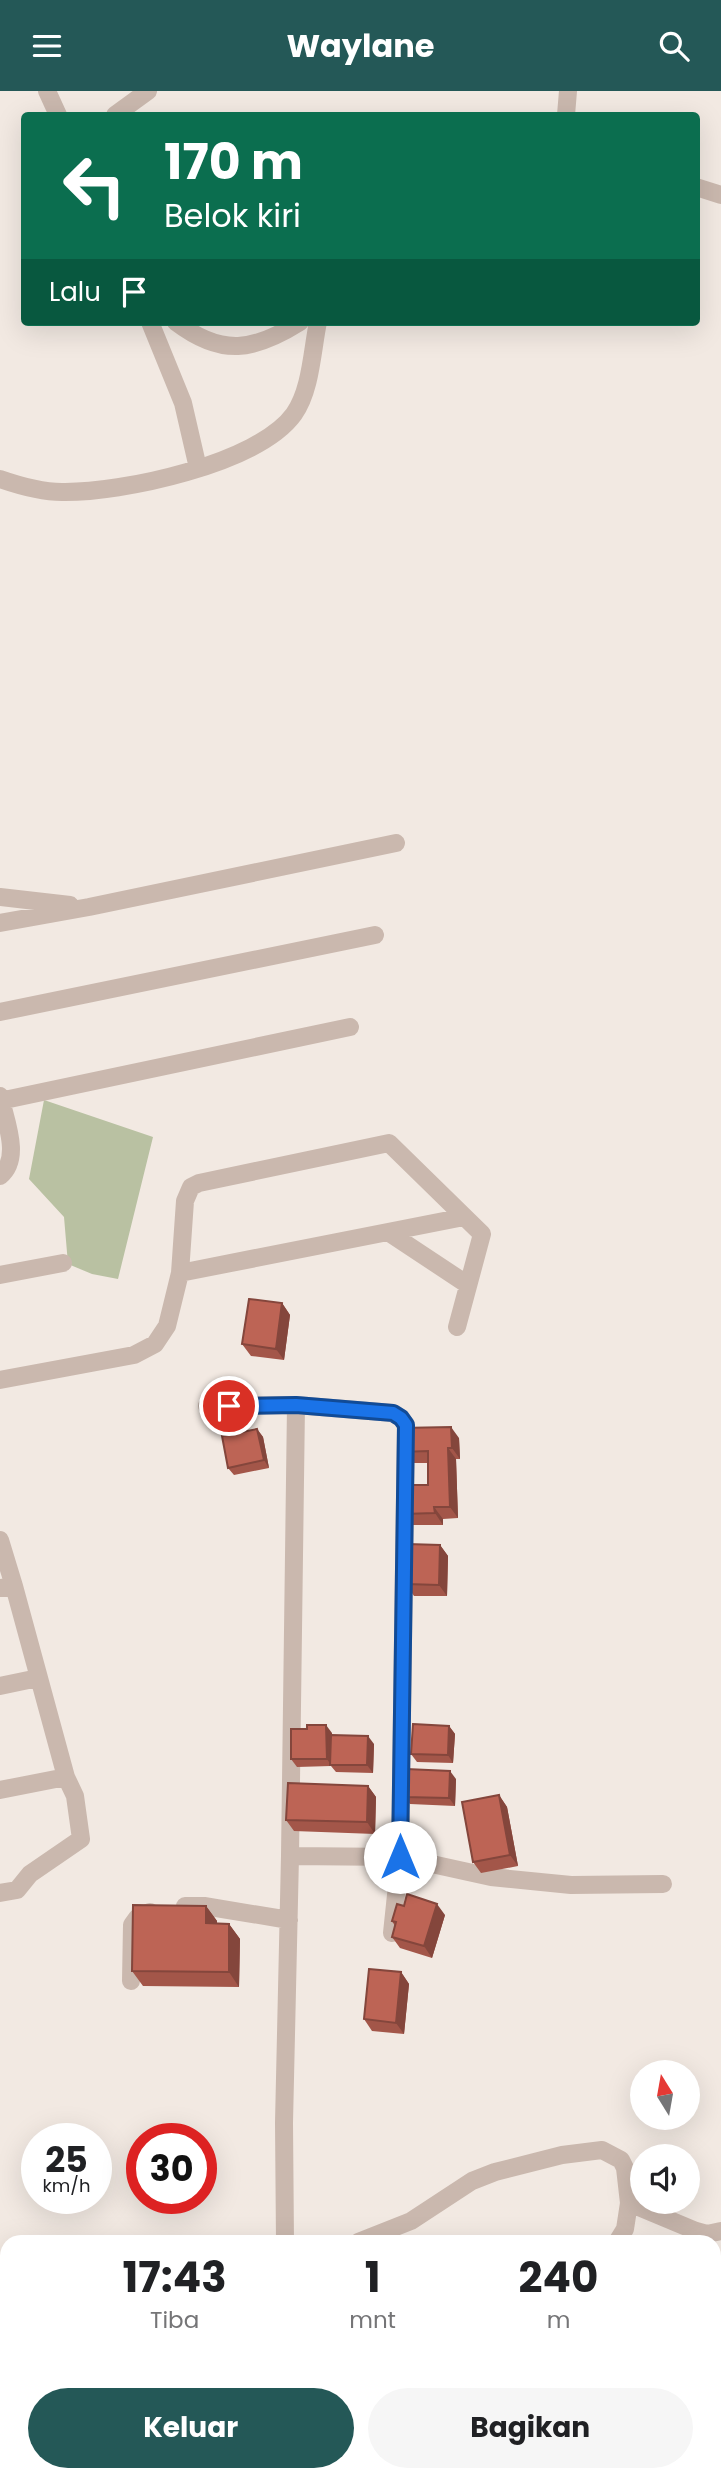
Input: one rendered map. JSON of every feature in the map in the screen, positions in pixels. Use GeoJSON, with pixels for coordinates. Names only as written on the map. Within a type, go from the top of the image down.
{"type":"FeatureCollection","features":[{"type":"Feature","properties":{"kind":"street"},"geometry":{"type":"LineString","coordinates":[[47,91],[57,112]]}},
{"type":"Feature","properties":{"kind":"street"},"geometry":{"type":"LineString","coordinates":[[119,112],[148,91]]}},
{"type":"Feature","properties":{"kind":"street"},"geometry":{"type":"LineString","coordinates":[[566,112],[568,91]]}},
{"type":"Feature","properties":{"kind":"street"},"geometry":{"type":"LineString","coordinates":[[700,188],[721,195]]}},
{"type":"Feature","properties":{"kind":"street"},"geometry":{"type":"LineString","coordinates":[[152,326],[183,403],[198,468]]}},
{"type":"Feature","properties":{"kind":"street"},"geometry":{"type":"LineString","coordinates":[[181,326],[195,337],[216,345],[238,347],[260,344],[294,326]]}},
{"type":"Feature","properties":{"kind":"street"},"geometry":{"type":"LineString","coordinates":[[0,479],[26,488],[61,492],[125,488],[198,468],[251,447],[276,432],[294,414],[304,392],[317,326]]}},
{"type":"Feature","properties":{"kind":"street"},"geometry":{"type":"LineString","coordinates":[[0,923],[396,843]]}},
{"type":"Feature","properties":{"kind":"street"},"geometry":{"type":"LineString","coordinates":[[0,897],[89,907]]}},
{"type":"Feature","properties":{"kind":"street"},"geometry":{"type":"LineString","coordinates":[[0,1012],[375,935]]}},
{"type":"Feature","properties":{"kind":"street"},"geometry":{"type":"LineString","coordinates":[[0,1176],[8,1170],[12,1150],[0,1099],[350,1027]]}},
{"type":"Feature","properties":{"kind":"street"},"geometry":{"type":"LineString","coordinates":[[0,1380],[134,1355],[155,1344],[167,1326],[180,1273],[185,1201],[191,1187],[198,1183],[389,1143],[482,1234],[457,1327]]}},
{"type":"Feature","properties":{"kind":"street"},"geometry":{"type":"LineString","coordinates":[[180,1273],[464,1217]]}},
{"type":"Feature","properties":{"kind":"street"},"geometry":{"type":"LineString","coordinates":[[388,1232],[468,1285]]}},
{"type":"Feature","properties":{"kind":"street"},"geometry":{"type":"LineString","coordinates":[[0,1275],[63,1263]]}},
{"type":"Feature","properties":{"kind":"street"},"geometry":{"type":"LineString","coordinates":[[285,2235],[284,2123],[296,1405]]}},
{"type":"Feature","properties":{"kind":"street"},"geometry":{"type":"LineString","coordinates":[[207,1406],[296,1405],[393,1413],[406,1425],[400,1857],[392,1933]]}},
{"type":"Feature","properties":{"kind":"street"},"geometry":{"type":"LineString","coordinates":[[0,1540],[7,1587],[38,1678],[66,1777],[75,1796],[80,1839],[30,1874],[17,1890],[0,1893]]}},
{"type":"Feature","properties":{"kind":"street"},"geometry":{"type":"LineString","coordinates":[[0,1686],[38,1678]]}},
{"type":"Feature","properties":{"kind":"street"},"geometry":{"type":"LineString","coordinates":[[0,1790],[66,1777]]}},
{"type":"Feature","properties":{"kind":"street"},"geometry":{"type":"LineString","coordinates":[[290,1856],[400,1857],[504,1879],[571,1885],[663,1884]]}},
{"type":"Feature","properties":{"kind":"street"},"geometry":{"type":"LineString","coordinates":[[131,1981],[132,1925],[137,1918],[149,1913],[174,1907],[204,1906],[289,1920]]}},
{"type":"Feature","properties":{"kind":"street"},"geometry":{"type":"LineString","coordinates":[[376,2235],[411,2221],[472,2181],[495,2172],[521,2164],[602,2150],[621,2160],[625,2168],[629,2203],[625,2229],[621,2235]]}},
{"type":"Feature","properties":{"kind":"street"},"geometry":{"type":"LineString","coordinates":[[629,2203],[696,2231],[707,2234],[721,2231]]}},
{"type":"Feature","properties":{"kind":"green space"},"geometry":{"type":"Polygon","coordinates":[[[44,1100],[153,1137],[118,1279],[92,1274],[68,1264],[64,1217],[29,1179],[44,1100]]]}},
{"type":"Feature","properties":{"kind":"building"},"geometry":{"type":"Polygon","coordinates":[[[249,1299],[282,1303],[276,1349],[242,1344],[249,1299]]]}},
{"type":"Feature","properties":{"kind":"building"},"geometry":{"type":"Polygon","coordinates":[[[451,1427],[452,1448],[448,1448],[450,1507],[434,1507],[435,1513],[403,1514],[403,1485],[428,1485],[428,1451],[400,1452],[400,1428],[451,1427]]]}},
{"type":"Feature","properties":{"kind":"building"},"geometry":{"type":"Polygon","coordinates":[[[257,1429],[264,1460],[228,1468],[222,1436],[257,1429]]]}},
{"type":"Feature","properties":{"kind":"building"},"geometry":{"type":"Polygon","coordinates":[[[407,1544],[440,1545],[439,1585],[406,1584],[407,1544]]]}},
{"type":"Feature","properties":{"kind":"building"},"geometry":{"type":"Polygon","coordinates":[[[413,1724],[449,1726],[448,1755],[411,1754],[413,1724]]]}},
{"type":"Feature","properties":{"kind":"building"},"geometry":{"type":"Polygon","coordinates":[[[307,1725],[326,1725],[327,1759],[291,1759],[291,1729],[307,1729],[307,1725]]]}},
{"type":"Feature","properties":{"kind":"building"},"geometry":{"type":"Polygon","coordinates":[[[331,1735],[368,1736],[367,1765],[330,1765],[331,1735]]]}},
{"type":"Feature","properties":{"kind":"building"},"geometry":{"type":"Polygon","coordinates":[[[406,1769],[450,1771],[449,1798],[404,1797],[406,1769]]]}},
{"type":"Feature","properties":{"kind":"building"},"geometry":{"type":"Polygon","coordinates":[[[288,1783],[368,1786],[367,1822],[286,1820],[288,1783]]]}},
{"type":"Feature","properties":{"kind":"building"},"geometry":{"type":"Polygon","coordinates":[[[499,1795],[510,1855],[473,1862],[462,1802],[499,1795]]]}},
{"type":"Feature","properties":{"kind":"building"},"geometry":{"type":"Polygon","coordinates":[[[407,1894],[437,1904],[424,1946],[392,1937],[396,1922],[392,1921],[397,1904],[404,1906],[407,1894]]]}},
{"type":"Feature","properties":{"kind":"building"},"geometry":{"type":"Polygon","coordinates":[[[133,1905],[206,1906],[206,1923],[229,1924],[229,1972],[132,1971],[133,1905]]]}},
{"type":"Feature","properties":{"kind":"building"},"geometry":{"type":"Polygon","coordinates":[[[369,1969],[401,1972],[396,2023],[364,2019],[369,1969]]]}},
{"type":"Feature","properties":{"kind":"route"},"geometry":{"type":"LineString","coordinates":[[229,1406],[296,1405],[393,1413],[406,1425],[408,1435],[400,1857]]}}]}
